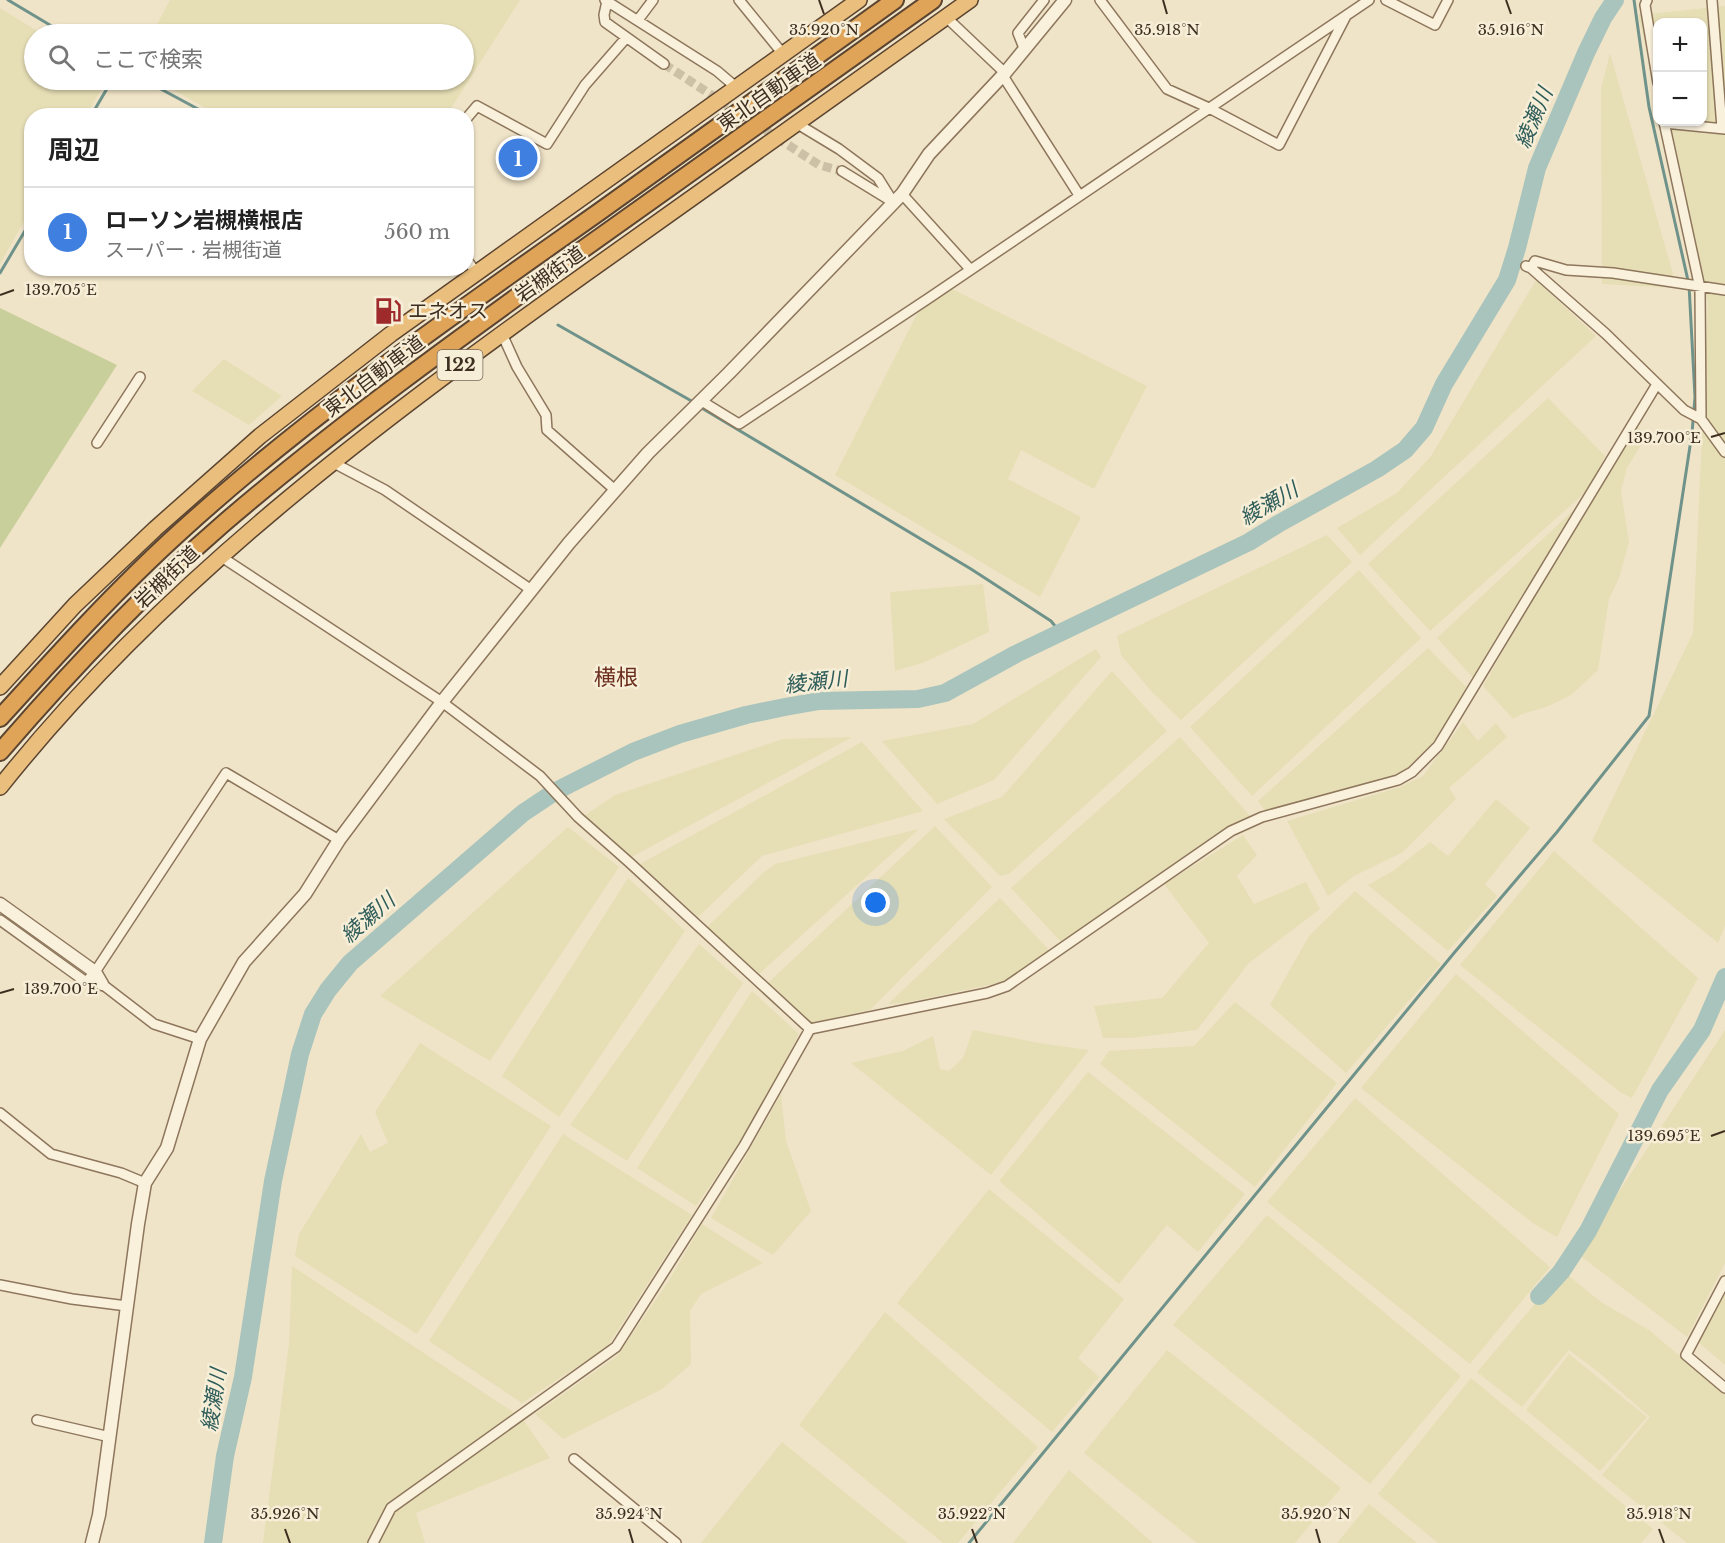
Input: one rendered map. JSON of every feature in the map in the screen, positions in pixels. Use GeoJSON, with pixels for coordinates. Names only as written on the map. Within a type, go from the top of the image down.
{"type":"FeatureCollection","features":[{"type":"Feature","properties":{"kind":"highway"},"geometry":{"type":"LineString","coordinates":[[476,272],[859,0]]}},
{"type":"Feature","properties":{"kind":"highway","name":"東北自動車道"},"geometry":{"type":"LineString","coordinates":[[0,718],[118,592],[180,532],[302,429],[470,303],[895,0]]}},
{"type":"Feature","properties":{"kind":"highway","name":"東北自動車道"},"geometry":{"type":"LineString","coordinates":[[0,752],[77,665],[138,603],[223,524],[303,456],[504,306],[933,0]]}},
{"type":"Feature","properties":{"kind":"highway","name":"岩槻街道"},"geometry":{"type":"LineString","coordinates":[[0,787],[31,748],[143,629],[220,556],[332,462],[502,334],[970,0]]}},
{"type":"Feature","properties":{"kind":"highway"},"geometry":{"type":"LineString","coordinates":[[0,687],[75,605],[155,528],[260,436],[391,334],[471,276]]}},
{"type":"Feature","properties":{"kind":"street"},"geometry":{"type":"LineString","coordinates":[[664,64],[605,22],[606,0],[717,71],[737,88]]}},
{"type":"Feature","properties":{"kind":"street"},"geometry":{"type":"LineString","coordinates":[[638,20],[653,0]]}},
{"type":"Feature","properties":{"kind":"street"},"geometry":{"type":"LineString","coordinates":[[739,0],[783,54]]}},
{"type":"Feature","properties":{"kind":"street"},"geometry":{"type":"LineString","coordinates":[[1024,48],[1018,33],[1044,0]]}},
{"type":"Feature","properties":{"kind":"street"},"geometry":{"type":"LineString","coordinates":[[92,1543],[99,1515],[138,1224],[146,1183],[167,1148],[200,1039],[244,962],[304,894],[339,840],[530,589],[648,453],[752,350],[898,198],[929,154],[1005,73],[1065,0]]}},
{"type":"Feature","properties":{"kind":"street"},"geometry":{"type":"LineString","coordinates":[[1100,0],[1167,89],[1279,145],[1348,14]]}},
{"type":"Feature","properties":{"kind":"street"},"geometry":{"type":"LineString","coordinates":[[700,400],[739,424],[1369,0]]}},
{"type":"Feature","properties":{"kind":"street"},"geometry":{"type":"LineString","coordinates":[[1386,0],[1435,25],[1448,0]]}},
{"type":"Feature","properties":{"kind":"street"},"geometry":{"type":"LineString","coordinates":[[1647,0],[1645,5],[1656,72]]}},
{"type":"Feature","properties":{"kind":"street"},"geometry":{"type":"LineString","coordinates":[[1704,126],[1724,128],[1712,0]]}},
{"type":"Feature","properties":{"kind":"street"},"geometry":{"type":"LineString","coordinates":[[946,17],[1005,73],[1005,79],[1079,195]]}},
{"type":"Feature","properties":{"kind":"street"},"geometry":{"type":"LineString","coordinates":[[474,110],[477,106],[547,144],[585,85],[626,38]]}},
{"type":"Feature","properties":{"kind":"street"},"geometry":{"type":"LineString","coordinates":[[796,123],[839,149],[878,178],[970,269]]}},
{"type":"Feature","properties":{"kind":"street"},"geometry":{"type":"LineString","coordinates":[[1665,126],[1700,288],[1696,416]]}},
{"type":"Feature","properties":{"kind":"street"},"geometry":{"type":"LineString","coordinates":[[842,171],[898,198]]}},
{"type":"Feature","properties":{"kind":"street"},"geometry":{"type":"LineString","coordinates":[[1725,290],[1613,273],[1566,270],[1535,261],[1528,267],[1606,334],[1657,384],[1696,416],[1725,452]]}},
{"type":"Feature","properties":{"kind":"street"},"geometry":{"type":"LineString","coordinates":[[502,334],[517,367],[546,415],[547,430],[615,490]]}},
{"type":"Feature","properties":{"kind":"street"},"geometry":{"type":"LineString","coordinates":[[97,443],[140,377]]}},
{"type":"Feature","properties":{"kind":"street"},"geometry":{"type":"LineString","coordinates":[[373,1543],[391,1508],[616,1347],[744,1146],[810,1029],[987,993],[1007,986],[1231,831],[1262,817],[1398,780],[1412,772],[1438,746],[1657,384]]}},
{"type":"Feature","properties":{"kind":"street"},"geometry":{"type":"LineString","coordinates":[[332,462],[385,490],[530,589]]}},
{"type":"Feature","properties":{"kind":"street"},"geometry":{"type":"LineString","coordinates":[[220,556],[442,702],[547,783],[570,810],[810,1029]]}},
{"type":"Feature","properties":{"kind":"street"},"geometry":{"type":"LineString","coordinates":[[0,920],[86,982],[95,972],[226,773],[339,840]]}},
{"type":"Feature","properties":{"kind":"street"},"geometry":{"type":"LineString","coordinates":[[0,904],[95,972],[102,984],[154,1024],[200,1039]]}},
{"type":"Feature","properties":{"kind":"street"},"geometry":{"type":"LineString","coordinates":[[0,1113],[51,1154],[121,1173],[146,1183]]}},
{"type":"Feature","properties":{"kind":"street"},"geometry":{"type":"LineString","coordinates":[[1725,1281],[1686,1355],[1725,1388]]}},
{"type":"Feature","properties":{"kind":"street"},"geometry":{"type":"LineString","coordinates":[[0,1285],[72,1299],[127,1306]]}},
{"type":"Feature","properties":{"kind":"street"},"geometry":{"type":"LineString","coordinates":[[37,1420],[110,1437]]}},
{"type":"Feature","properties":{"kind":"street"},"geometry":{"type":"LineString","coordinates":[[574,1459],[676,1543]]}},
{"type":"Feature","properties":{"kind":"shaded area"},"geometry":{"type":"Polygon","coordinates":[[[170,0],[520,0],[474,72],[474,24],[157,24],[170,0]]]}},
{"type":"Feature","properties":{"kind":"shaded area"},"geometry":{"type":"Polygon","coordinates":[[[1725,6],[1725,926],[1718,943],[1592,841],[1693,633],[1708,303],[1665,126],[1707,126],[1707,18],[1653,18],[1653,77],[1638,15],[1725,6]]]}},
{"type":"Feature","properties":{"kind":"shaded area"},"geometry":{"type":"Polygon","coordinates":[[[0,8],[26,24],[24,24],[24,90],[101,90],[90,108],[24,108],[24,221],[0,264],[0,8]]]}},
{"type":"Feature","properties":{"kind":"shaded area"},"geometry":{"type":"Polygon","coordinates":[[[1610,53],[1677,288],[1602,284],[1601,89],[1610,53]]]}},
{"type":"Feature","properties":{"kind":"shaded area"},"geometry":{"type":"Polygon","coordinates":[[[174,90],[463,90],[451,108],[206,108],[174,90]]]}},
{"type":"Feature","properties":{"kind":"shaded area"},"geometry":{"type":"Polygon","coordinates":[[[1536,280],[1596,336],[1360,555],[1337,528],[1397,493],[1431,456],[1536,280]]]}},
{"type":"Feature","properties":{"kind":"shaded area"},"geometry":{"type":"Polygon","coordinates":[[[952,289],[1147,386],[1094,489],[1021,450],[1008,479],[1081,517],[1040,597],[835,475],[919,310],[952,289]]]}},
{"type":"Feature","properties":{"kind":"shaded area"},"geometry":{"type":"Polygon","coordinates":[[[224,359],[282,396],[249,425],[192,391],[224,359]]]}},
{"type":"Feature","properties":{"kind":"shaded area"},"geometry":{"type":"Polygon","coordinates":[[[1548,398],[1605,456],[1589,489],[1430,631],[1368,564],[1548,398]]]}},
{"type":"Feature","properties":{"kind":"shaded area"},"geometry":{"type":"Polygon","coordinates":[[[1638,427],[1647,435],[1627,468],[1621,491],[1629,542],[1619,578],[1609,599],[1598,670],[1571,695],[1513,719],[1483,686],[1567,539],[1638,427]]]}},
{"type":"Feature","properties":{"kind":"shaded area"},"geometry":{"type":"Polygon","coordinates":[[[1578,506],[1474,679],[1437,638],[1578,506]]]}},
{"type":"Feature","properties":{"kind":"shaded area"},"geometry":{"type":"Polygon","coordinates":[[[1327,535],[1352,562],[1181,720],[1151,691],[1121,655],[1117,636],[1327,535]]]}},
{"type":"Feature","properties":{"kind":"shaded area"},"geometry":{"type":"Polygon","coordinates":[[[1359,570],[1421,638],[1252,796],[1190,727],[1359,570]]]}},
{"type":"Feature","properties":{"kind":"shaded area"},"geometry":{"type":"Polygon","coordinates":[[[983,584],[989,632],[925,662],[895,671],[890,592],[983,584]]]}},
{"type":"Feature","properties":{"kind":"shaded area"},"geometry":{"type":"Polygon","coordinates":[[[1428,648],[1468,689],[1432,752],[1406,774],[1267,813],[1258,801],[1428,648]]]}},
{"type":"Feature","properties":{"kind":"shaded area"},"geometry":{"type":"Polygon","coordinates":[[[1096,649],[1101,657],[994,780],[937,804],[882,741],[973,724],[1096,649]]]}},
{"type":"Feature","properties":{"kind":"shaded area"},"geometry":{"type":"Polygon","coordinates":[[[1112,671],[1167,731],[1009,874],[1000,876],[944,819],[1002,797],[1112,671]]]}},
{"type":"Feature","properties":{"kind":"shaded area"},"geometry":{"type":"Polygon","coordinates":[[[1463,722],[1478,741],[1496,723],[1507,737],[1449,788],[1456,799],[1403,852],[1354,876],[1328,896],[1287,821],[1400,787],[1423,776],[1463,722]]]}},
{"type":"Feature","properties":{"kind":"shaded area"},"geometry":{"type":"Polygon","coordinates":[[[852,737],[628,859],[584,816],[615,795],[783,739],[852,737]]]}},
{"type":"Feature","properties":{"kind":"shaded area"},"geometry":{"type":"Polygon","coordinates":[[[1180,737],[1251,817],[1203,843],[1062,943],[1011,888],[1180,737]]]}},
{"type":"Feature","properties":{"kind":"shaded area"},"geometry":{"type":"Polygon","coordinates":[[[862,742],[923,811],[762,856],[698,917],[640,864],[862,742]]]}},
{"type":"Feature","properties":{"kind":"shaded area"},"geometry":{"type":"Polygon","coordinates":[[[1496,799],[1530,828],[1485,884],[1497,896],[1448,951],[1368,885],[1393,871],[1430,842],[1448,856],[1496,799]]]}},
{"type":"Feature","properties":{"kind":"shaded area"},"geometry":{"type":"Polygon","coordinates":[[[935,826],[992,887],[870,1010],[811,1023],[768,983],[935,826]]]}},
{"type":"Feature","properties":{"kind":"shaded area"},"geometry":{"type":"Polygon","coordinates":[[[568,827],[619,867],[490,1061],[380,996],[568,827]]]}},
{"type":"Feature","properties":{"kind":"shaded area"},"geometry":{"type":"Polygon","coordinates":[[[919,829],[758,975],[706,928],[775,864],[919,829]]]}},
{"type":"Feature","properties":{"kind":"shaded area"},"geometry":{"type":"Polygon","coordinates":[[[1243,835],[1257,855],[1237,876],[1254,904],[1306,882],[1320,909],[1249,963],[1197,1030],[1131,1038],[1103,1038],[1094,1006],[1162,998],[1209,943],[1164,884],[1243,835]]]}},
{"type":"Feature","properties":{"kind":"shaded area"},"geometry":{"type":"Polygon","coordinates":[[[1554,851],[1698,978],[1632,1098],[1620,1092],[1460,965],[1554,851]]]}},
{"type":"Feature","properties":{"kind":"shaded area"},"geometry":{"type":"Polygon","coordinates":[[[628,878],[685,931],[559,1117],[502,1076],[628,878]]]}},
{"type":"Feature","properties":{"kind":"shaded area"},"geometry":{"type":"Polygon","coordinates":[[[1355,891],[1441,964],[1346,1073],[1270,1005],[1309,936],[1355,891]]]}},
{"type":"Feature","properties":{"kind":"shaded area"},"geometry":{"type":"Polygon","coordinates":[[[1000,898],[1050,951],[1003,982],[904,1003],[888,1004],[1000,898]]]}},
{"type":"Feature","properties":{"kind":"shaded area"},"geometry":{"type":"Polygon","coordinates":[[[699,944],[743,983],[627,1161],[570,1125],[699,944]]]}},
{"type":"Feature","properties":{"kind":"shaded area"},"geometry":{"type":"Polygon","coordinates":[[[1456,974],[1619,1114],[1557,1237],[1534,1224],[1361,1088],[1456,974]]]}},
{"type":"Feature","properties":{"kind":"shaded area"},"geometry":{"type":"Polygon","coordinates":[[[752,991],[799,1034],[756,1119],[696,1206],[637,1168],[752,991]]]}},
{"type":"Feature","properties":{"kind":"shaded area"},"geometry":{"type":"Polygon","coordinates":[[[1235,1002],[1337,1083],[1255,1187],[1100,1064],[1109,1051],[1194,1046],[1235,1002]]]}},
{"type":"Feature","properties":{"kind":"shaded area"},"geometry":{"type":"Polygon","coordinates":[[[973,1030],[1089,1050],[991,1175],[851,1063],[903,1051],[933,1036],[940,1069],[949,1071],[963,1058],[973,1030]]]}},
{"type":"Feature","properties":{"kind":"shaded area"},"geometry":{"type":"Polygon","coordinates":[[[1725,1030],[1725,1263],[1687,1337],[1578,1254],[1725,1030]]]}},
{"type":"Feature","properties":{"kind":"shaded area"},"geometry":{"type":"Polygon","coordinates":[[[420,1043],[551,1126],[417,1334],[295,1256],[299,1234],[361,1134],[370,1152],[388,1143],[375,1112],[420,1043]]]}},
{"type":"Feature","properties":{"kind":"shaded area"},"geometry":{"type":"Polygon","coordinates":[[[1088,1072],[1245,1194],[1198,1252],[1167,1225],[1119,1284],[999,1181],[1088,1072]]]}},
{"type":"Feature","properties":{"kind":"shaded area"},"geometry":{"type":"Polygon","coordinates":[[[781,1094],[786,1141],[811,1211],[773,1255],[711,1218],[781,1094]]]}},
{"type":"Feature","properties":{"kind":"shaded area"},"geometry":{"type":"Polygon","coordinates":[[[1355,1098],[1550,1267],[1470,1364],[1267,1202],[1355,1098]]]}},
{"type":"Feature","properties":{"kind":"shaded area"},"geometry":{"type":"Polygon","coordinates":[[[563,1134],[692,1215],[607,1347],[522,1403],[429,1341],[563,1134]]]}},
{"type":"Feature","properties":{"kind":"shaded area"},"geometry":{"type":"Polygon","coordinates":[[[989,1189],[1124,1299],[1078,1358],[1099,1377],[1052,1432],[897,1303],[989,1189]]]}},
{"type":"Feature","properties":{"kind":"shaded area"},"geometry":{"type":"Polygon","coordinates":[[[1267,1215],[1461,1376],[1370,1484],[1173,1325],[1267,1215]]]}},
{"type":"Feature","properties":{"kind":"shaded area"},"geometry":{"type":"Polygon","coordinates":[[[702,1224],[763,1263],[701,1294],[690,1311],[691,1364],[662,1389],[563,1439],[535,1414],[617,1356],[668,1282],[702,1224]]]}},
{"type":"Feature","properties":{"kind":"shaded area"},"geometry":{"type":"Polygon","coordinates":[[[292,1266],[522,1418],[550,1458],[416,1513],[425,1543],[263,1543],[289,1344],[292,1266]]]}},
{"type":"Feature","properties":{"kind":"shaded area"},"geometry":{"type":"Polygon","coordinates":[[[1563,1271],[1601,1302],[1649,1330],[1725,1394],[1725,1543],[1687,1543],[1602,1475],[1650,1417],[1569,1350],[1522,1407],[1477,1372],[1563,1271]]]}},
{"type":"Feature","properties":{"kind":"shaded area"},"geometry":{"type":"Polygon","coordinates":[[[1725,1289],[1725,1365],[1697,1341],[1725,1289]]]}},
{"type":"Feature","properties":{"kind":"shaded area"},"geometry":{"type":"Polygon","coordinates":[[[885,1312],[1038,1447],[958,1543],[943,1543],[799,1425],[885,1312]]]}},
{"type":"Feature","properties":{"kind":"shaded area"},"geometry":{"type":"Polygon","coordinates":[[[1167,1350],[1341,1488],[1295,1543],[1197,1543],[1084,1453],[1167,1350]]]}},
{"type":"Feature","properties":{"kind":"shaded area"},"geometry":{"type":"Polygon","coordinates":[[[1569,1354],[1647,1417],[1600,1471],[1526,1410],[1569,1354]]]}},
{"type":"Feature","properties":{"kind":"shaded area"},"geometry":{"type":"Polygon","coordinates":[[[1471,1378],[1653,1529],[1641,1543],[1438,1543],[1378,1494],[1471,1378]]]}},
{"type":"Feature","properties":{"kind":"shaded area"},"geometry":{"type":"Polygon","coordinates":[[[782,1442],[908,1543],[701,1543],[782,1442]]]}},
{"type":"Feature","properties":{"kind":"shaded area"},"geometry":{"type":"Polygon","coordinates":[[[1069,1470],[1153,1543],[1013,1543],[1069,1470]]]}},
{"type":"Feature","properties":{"kind":"shaded area"},"geometry":{"type":"Polygon","coordinates":[[[1369,1504],[1417,1543],[1337,1543],[1369,1504]]]}},
{"type":"Feature","properties":{"kind":"green space"},"geometry":{"type":"Polygon","coordinates":[[[0,308],[117,365],[0,548],[0,308]]]}},
{"type":"Feature","properties":{"kind":"waterway"},"geometry":{"type":"LineString","coordinates":[[8,0],[48,24]]}},
{"type":"Feature","properties":{"kind":"waterway","name":"綾瀬川"},"geometry":{"type":"LineString","coordinates":[[213,1543],[225,1456],[243,1377],[273,1181],[300,1054],[313,1014],[328,990],[350,963],[523,813],[556,791],[633,752],[680,734],[746,715],[785,707],[819,701],[918,699],[945,693],[1016,654],[1249,542],[1377,469],[1405,450],[1424,428],[1444,384],[1507,280],[1537,168],[1586,53],[1603,18],[1615,0]]}},
{"type":"Feature","properties":{"kind":"waterway"},"geometry":{"type":"LineString","coordinates":[[969,1543],[1454,953],[1557,832],[1649,716],[1692,433],[1695,397],[1689,285],[1649,107],[1634,0]]}},
{"type":"Feature","properties":{"kind":"waterway"},"geometry":{"type":"LineString","coordinates":[[96,108],[106,90]]}},
{"type":"Feature","properties":{"kind":"waterway"},"geometry":{"type":"LineString","coordinates":[[163,90],[196,108]]}},
{"type":"Feature","properties":{"kind":"waterway"},"geometry":{"type":"LineString","coordinates":[[0,273],[24,232]]}},
{"type":"Feature","properties":{"kind":"waterway"},"geometry":{"type":"LineString","coordinates":[[558,325],[695,403]]}},
{"type":"Feature","properties":{"kind":"waterway"},"geometry":{"type":"LineString","coordinates":[[700,407],[971,569],[1051,621],[1059,631],[1065,632]]}},
{"type":"Feature","properties":{"kind":"waterway"},"geometry":{"type":"LineString","coordinates":[[1539,1296],[1561,1272],[1588,1231],[1660,1090],[1702,1030],[1725,977]]}},
{"type":"Feature","properties":{"kind":"tunnel"},"geometry":{"type":"LineString","coordinates":[[664,64],[819,165],[842,171]]}},
{"type":"Feature","properties":{"kind":"place","name":"ローソン岩槻横根店"},"geometry":{"type":"Point","coordinates":[518,158]}},
{"type":"Feature","properties":{"kind":"place","name":"エネオス"},"geometry":{"type":"Point","coordinates":[388,311]}},
{"type":"Feature","properties":{"kind":"district","name":"横根"},"geometry":{"type":"Point","coordinates":[616,677]}}]}
